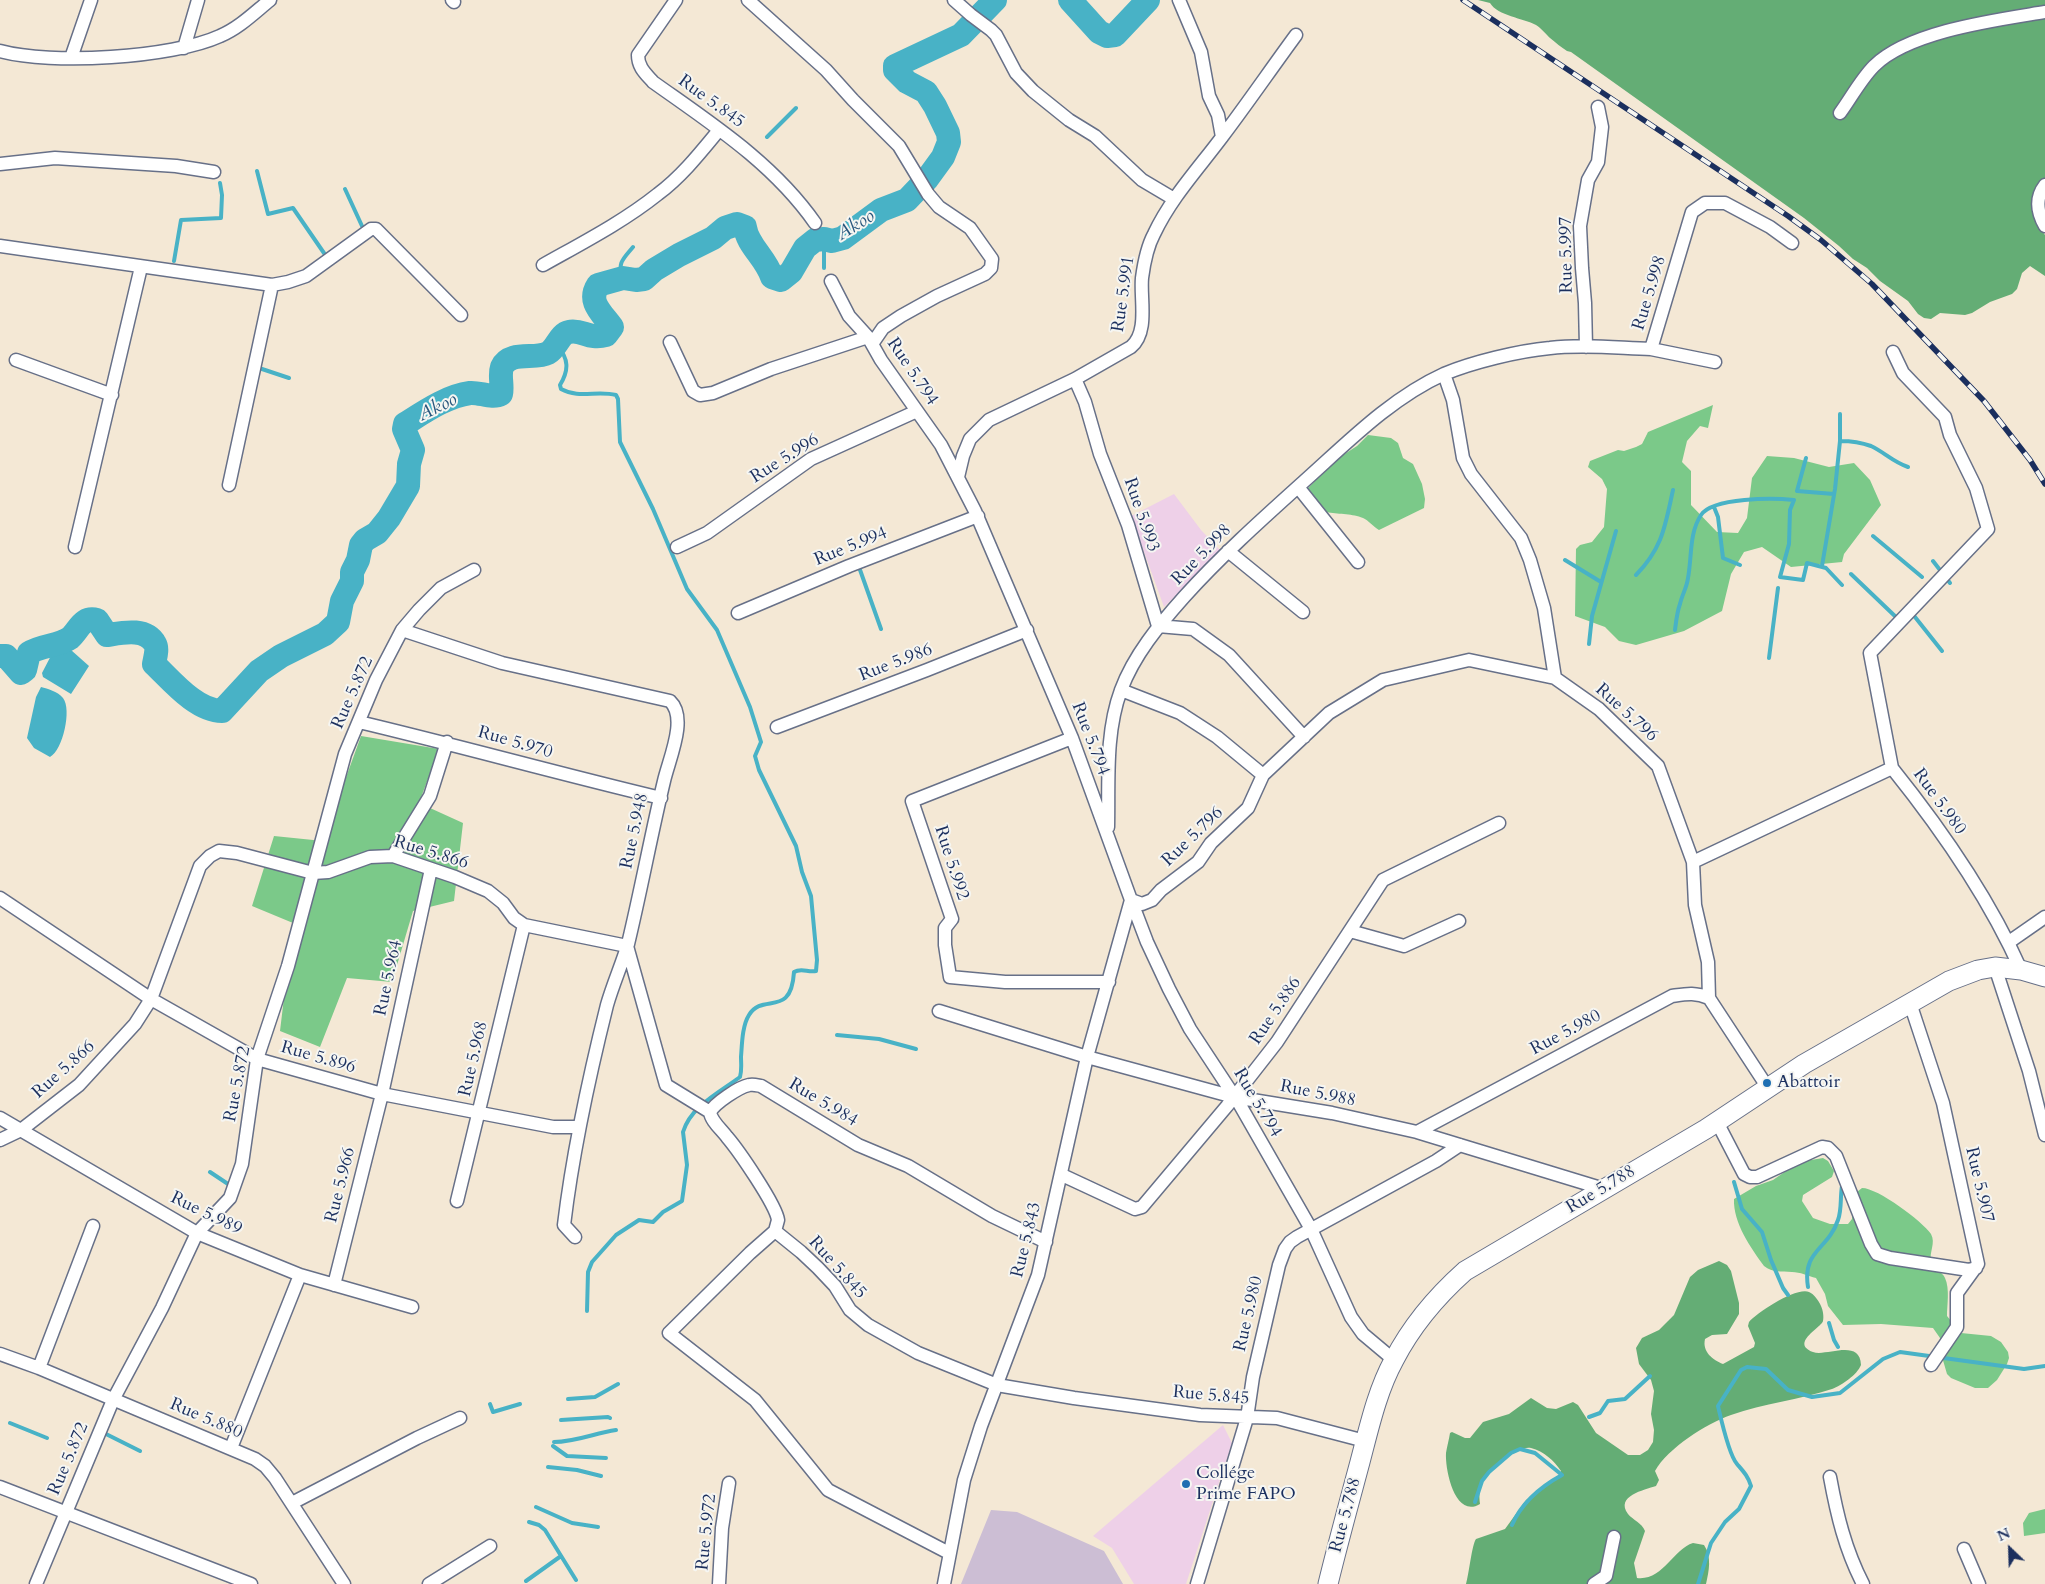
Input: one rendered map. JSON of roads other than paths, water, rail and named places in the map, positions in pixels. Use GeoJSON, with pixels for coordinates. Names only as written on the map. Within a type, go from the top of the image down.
{"type":"FeatureCollection","features":[{"type":"Feature","properties":{"kind":"street"},"geometry":{"type":"LineString","coordinates":[[70,58],[91,0]]}},
{"type":"Feature","properties":{"kind":"street"},"geometry":{"type":"LineString","coordinates":[[184,48],[198,0]]}},
{"type":"Feature","properties":{"kind":"street"},"geometry":{"type":"LineString","coordinates":[[0,51],[20,57],[70,58],[150,54],[184,48],[221,36],[238,26],[270,0]]}},
{"type":"Feature","properties":{"kind":"street","name":"Rue 5.845"},"geometry":{"type":"LineString","coordinates":[[676,0],[641,50],[638,55],[638,63],[653,82],[766,166],[790,190],[815,223]]}},
{"type":"Feature","properties":{"kind":"street"},"geometry":{"type":"LineString","coordinates":[[748,0],[826,70],[899,146],[928,194],[939,207],[970,228],[992,259],[991,268],[984,274],[901,316],[883,328],[870,341],[849,316],[830,282]]}},
{"type":"Feature","properties":{"kind":"street"},"geometry":{"type":"LineString","coordinates":[[954,0],[996,36],[1016,73],[1032,91],[1069,120],[1095,136],[1142,180],[1174,199]]}},
{"type":"Feature","properties":{"kind":"street"},"geometry":{"type":"LineString","coordinates":[[1179,0],[1201,52],[1209,96],[1218,115],[1222,136]]}},
{"type":"Feature","properties":{"kind":"street"},"geometry":{"type":"LineString","coordinates":[[1840,113],[1874,67],[1891,53],[1934,34],[2045,12]]}},
{"type":"Feature","properties":{"kind":"street","name":"Rue 5.991"},"geometry":{"type":"LineString","coordinates":[[958,477],[963,456],[970,439],[990,420],[1075,379],[1137,342],[1140,332],[1142,280],[1145,260],[1153,235],[1174,199],[1296,35]]}},
{"type":"Feature","properties":{"kind":"street","name":"Rue 5.997"},"geometry":{"type":"LineString","coordinates":[[1586,347],[1586,303],[1580,226],[1588,180],[1598,162],[1602,127],[1598,107]]}},
{"type":"Feature","properties":{"kind":"street"},"geometry":{"type":"LineString","coordinates":[[543,265],[629,215],[659,194],[693,162],[719,130]]}},
{"type":"Feature","properties":{"kind":"street"},"geometry":{"type":"LineString","coordinates":[[0,164],[55,158],[176,166],[214,172]]}},
{"type":"Feature","properties":{"kind":"street"},"geometry":{"type":"LineString","coordinates":[[2045,185],[2039,194],[2038,210],[2045,226]]}},
{"type":"Feature","properties":{"kind":"street","name":"Rue 5.998"},"geometry":{"type":"LineString","coordinates":[[1108,834],[1113,718],[1121,690],[1134,663],[1158,626],[1228,551],[1392,405],[1444,374],[1473,363],[1549,348],[1586,347],[1651,350],[1692,212],[1705,203],[1725,203],[1770,227],[1792,243]]}},
{"type":"Feature","properties":{"kind":"street"},"geometry":{"type":"LineString","coordinates":[[0,246],[272,285],[306,276],[360,236],[371,229],[376,229],[462,315]]}},
{"type":"Feature","properties":{"kind":"street"},"geometry":{"type":"LineString","coordinates":[[75,547],[141,267]]}},
{"type":"Feature","properties":{"kind":"street"},"geometry":{"type":"LineString","coordinates":[[229,485],[272,285]]}},
{"type":"Feature","properties":{"kind":"street","name":"Rue 5.794"},"geometry":{"type":"LineString","coordinates":[[670,342],[693,391],[700,395],[713,393],[771,370],[870,341],[942,445],[978,516],[1072,738],[1151,950],[1190,1030],[1234,1097],[1311,1230],[1351,1317],[1363,1334],[1394,1360]]}},
{"type":"Feature","properties":{"kind":"street"},"geometry":{"type":"LineString","coordinates":[[1651,350],[1715,362]]}},
{"type":"Feature","properties":{"kind":"street"},"geometry":{"type":"LineString","coordinates":[[1892,768],[1870,653],[1988,529],[1976,488],[1950,435],[1945,417],[1903,373],[1893,352]]}},
{"type":"Feature","properties":{"kind":"street"},"geometry":{"type":"LineString","coordinates":[[16,360],[112,394]]}},
{"type":"Feature","properties":{"kind":"street"},"geometry":{"type":"LineString","coordinates":[[1444,374],[1453,400],[1463,458],[1470,474],[1520,538],[1530,560],[1544,608],[1555,678]]}},
{"type":"Feature","properties":{"kind":"street","name":"Rue 5.993"},"geometry":{"type":"LineString","coordinates":[[1075,379],[1085,402],[1100,454],[1128,524],[1158,626]]}},
{"type":"Feature","properties":{"kind":"street","name":"Rue 5.996"},"geometry":{"type":"LineString","coordinates":[[677,547],[707,533],[812,459],[917,411]]}},
{"type":"Feature","properties":{"kind":"street"},"geometry":{"type":"LineString","coordinates":[[1298,487],[1358,562]]}},
{"type":"Feature","properties":{"kind":"street","name":"Rue 5.994"},"geometry":{"type":"LineString","coordinates":[[738,613],[849,566],[978,516]]}},
{"type":"Feature","properties":{"kind":"street"},"geometry":{"type":"LineString","coordinates":[[1228,551],[1303,612]]}},
{"type":"Feature","properties":{"kind":"street","name":"Rue 5.872"},"geometry":{"type":"LineString","coordinates":[[36,1584],[113,1400],[162,1308],[198,1232],[230,1198],[242,1164],[257,1060],[279,998],[345,754],[376,680],[402,630],[418,610],[441,588],[474,570]]}},
{"type":"Feature","properties":{"kind":"street"},"geometry":{"type":"LineString","coordinates":[[1158,626],[1193,629],[1229,655],[1304,737]]}},
{"type":"Feature","properties":{"kind":"street","name":"Rue 5.948"},"geometry":{"type":"LineString","coordinates":[[402,630],[502,663],[670,701],[677,712],[678,727],[627,946],[608,1003],[579,1127],[564,1224],[575,1237]]}},
{"type":"Feature","properties":{"kind":"street","name":"Rue 5.986"},"geometry":{"type":"LineString","coordinates":[[778,727],[1027,630]]}},
{"type":"Feature","properties":{"kind":"street","name":"Rue 5.796"},"geometry":{"type":"LineString","coordinates":[[1131,900],[1142,904],[1152,900],[1172,881],[1198,862],[1211,843],[1248,808],[1263,775],[1329,713],[1383,680],[1470,660],[1555,678],[1599,708],[1658,766],[1693,862],[1695,905],[1708,962],[1709,998]]}},
{"type":"Feature","properties":{"kind":"street"},"geometry":{"type":"LineString","coordinates":[[1121,690],[1180,713],[1217,737],[1263,775]]}},
{"type":"Feature","properties":{"kind":"street","name":"Rue 5.970"},"geometry":{"type":"LineString","coordinates":[[359,722],[447,742],[555,772],[661,798]]}},
{"type":"Feature","properties":{"kind":"street","name":"Rue 5.992"},"geometry":{"type":"LineString","coordinates":[[1072,738],[912,801],[952,920],[945,928],[945,945],[950,977],[1005,982],[1109,982]]}},
{"type":"Feature","properties":{"kind":"street"},"geometry":{"type":"LineString","coordinates":[[392,856],[430,796],[447,742]]}},
{"type":"Feature","properties":{"kind":"street","name":"Rue 5.980"},"geometry":{"type":"LineString","coordinates":[[1693,862],[1892,768],[1928,814],[2008,942],[2021,970]]}},
{"type":"Feature","properties":{"kind":"street","name":"Rue 5.886"},"geometry":{"type":"LineString","coordinates":[[1062,1175],[1120,1203],[1138,1209],[1147,1202],[1278,1042],[1383,880],[1498,823]]}},
{"type":"Feature","properties":{"kind":"street","name":"Rue 5.866"},"geometry":{"type":"LineString","coordinates":[[0,1140],[21,1130],[79,1085],[135,1024],[151,999],[200,866],[210,856],[219,851],[237,853],[313,873],[328,872],[370,857],[392,856],[488,891],[503,903],[514,918],[524,925]]}},
{"type":"Feature","properties":{"kind":"street","name":"Rue 5.964"},"geometry":{"type":"LineString","coordinates":[[382,1094],[431,869]]}},
{"type":"Feature","properties":{"kind":"street","name":"Rue 5.896"},"geometry":{"type":"LineString","coordinates":[[0,898],[151,999],[257,1060],[382,1094],[560,1128],[579,1127]]}},
{"type":"Feature","properties":{"kind":"street","name":"Rue 5.843"},"geometry":{"type":"LineString","coordinates":[[944,1584],[964,1480],[981,1426],[1038,1275],[1087,1057],[1131,900]]}},
{"type":"Feature","properties":{"kind":"street"},"geometry":{"type":"LineString","coordinates":[[2008,942],[2045,917]]}},
{"type":"Feature","properties":{"kind":"street"},"geometry":{"type":"LineString","coordinates":[[1350,931],[1404,946],[1459,921]]}},
{"type":"Feature","properties":{"kind":"street"},"geometry":{"type":"LineString","coordinates":[[524,925],[627,946],[666,1085],[710,1112],[710,1116],[729,1138],[770,1202],[778,1220],[774,1231],[669,1334],[755,1400],[828,1490],[949,1553]]}},
{"type":"Feature","properties":{"kind":"street","name":"Rue 5.968"},"geometry":{"type":"LineString","coordinates":[[457,1201],[524,925]]}},
{"type":"Feature","properties":{"kind":"street"},"geometry":{"type":"LineString","coordinates":[[1995,967],[2029,1071],[2045,1136]]}},
{"type":"Feature","properties":{"kind":"street","name":"Rue 5.788"},"geometry":{"type":"LineString","coordinates":[[1328,1584],[1365,1441],[1382,1387],[1394,1360],[1430,1306],[1465,1271],[1717,1122],[1804,1064],[1949,981],[1965,974],[1995,967],[2021,970],[2045,977]]}},
{"type":"Feature","properties":{"kind":"street","name":"Rue 5.980"},"geometry":{"type":"LineString","coordinates":[[1418,1132],[1672,996],[1691,993],[1709,998]]}},
{"type":"Feature","properties":{"kind":"street"},"geometry":{"type":"LineString","coordinates":[[1709,998],[1768,1088]]}},
{"type":"Feature","properties":{"kind":"street","name":"Rue 5.907"},"geometry":{"type":"LineString","coordinates":[[1910,1003],[1942,1103],[1978,1258],[1976,1268]]}},
{"type":"Feature","properties":{"kind":"street","name":"Rue 5.988"},"geometry":{"type":"LineString","coordinates":[[939,1011],[1087,1057],[1234,1097],[1332,1113],[1418,1132],[1604,1189]]}},
{"type":"Feature","properties":{"kind":"street","name":"Rue 5.984"},"geometry":{"type":"LineString","coordinates":[[710,1112],[713,1106],[743,1086],[751,1084],[760,1086],[858,1145],[908,1166],[992,1216],[1046,1242]]}},
{"type":"Feature","properties":{"kind":"street","name":"Rue 5.966"},"geometry":{"type":"LineString","coordinates":[[334,1284],[382,1094]]}},
{"type":"Feature","properties":{"kind":"street","name":"Rue 5.989"},"geometry":{"type":"LineString","coordinates":[[0,1118],[198,1232],[300,1274],[412,1307]]}},
{"type":"Feature","properties":{"kind":"street"},"geometry":{"type":"LineString","coordinates":[[1717,1122],[1744,1174],[1750,1177],[1756,1177],[1822,1147],[1828,1148],[1836,1156],[1871,1244],[1877,1254],[1890,1258],[1969,1270],[1976,1268]]}},
{"type":"Feature","properties":{"kind":"street","name":"Rue 5.980"},"geometry":{"type":"LineString","coordinates":[[1197,1584],[1247,1418],[1253,1377],[1279,1265],[1285,1250],[1290,1242],[1436,1161],[1460,1145]]}},
{"type":"Feature","properties":{"kind":"street"},"geometry":{"type":"LineString","coordinates":[[39,1368],[93,1226]]}},
{"type":"Feature","properties":{"kind":"street","name":"Rue 5.845"},"geometry":{"type":"LineString","coordinates":[[774,1231],[818,1268],[835,1286],[850,1310],[868,1325],[918,1354],[997,1385],[1074,1398],[1200,1415],[1277,1418],[1365,1441]]}},
{"type":"Feature","properties":{"kind":"street"},"geometry":{"type":"LineString","coordinates":[[1931,1365],[1957,1327],[1957,1292],[1976,1268]]}},
{"type":"Feature","properties":{"kind":"street"},"geometry":{"type":"LineString","coordinates":[[231,1448],[300,1274]]}},
{"type":"Feature","properties":{"kind":"street","name":"Rue 5.880"},"geometry":{"type":"LineString","coordinates":[[0,1354],[39,1368],[255,1459],[265,1466],[292,1503],[344,1584]]}},
{"type":"Feature","properties":{"kind":"street"},"geometry":{"type":"LineString","coordinates":[[292,1503],[417,1438],[460,1418]]}},
{"type":"Feature","properties":{"kind":"street"},"geometry":{"type":"LineString","coordinates":[[1830,1477],[1850,1558],[1863,1584]]}},
{"type":"Feature","properties":{"kind":"street","name":"Rue 5.972"},"geometry":{"type":"LineString","coordinates":[[720,1584],[722,1528],[729,1483]]}},
{"type":"Feature","properties":{"kind":"street"},"geometry":{"type":"LineString","coordinates":[[0,1487],[251,1584]]}},
{"type":"Feature","properties":{"kind":"street"},"geometry":{"type":"LineString","coordinates":[[1594,1584],[1606,1576],[1614,1537]]}},
{"type":"Feature","properties":{"kind":"street"},"geometry":{"type":"LineString","coordinates":[[429,1584],[490,1546]]}},
{"type":"Feature","properties":{"kind":"street"},"geometry":{"type":"LineString","coordinates":[[1964,1549],[1979,1584]]}},
{"type":"Feature","properties":{"kind":"water"},"geometry":{"type":"Polygon","coordinates":[[[61,645],[71,650],[89,666],[71,694],[43,677],[42,673],[56,646],[61,645]]]}},
{"type":"Feature","properties":{"kind":"water"},"geometry":{"type":"Polygon","coordinates":[[[41,687],[61,696],[66,703],[65,729],[59,746],[50,757],[34,748],[27,738],[36,697],[41,687]]]}},
{"type":"Feature","properties":{"kind":"waterway","name":"Akoo"},"geometry":{"type":"LineString","coordinates":[[0,656],[6,656],[21,673],[25,670],[29,653],[39,648],[66,641],[81,624],[88,620],[97,620],[107,635],[133,632],[146,635],[155,644],[154,664],[185,694],[203,706],[212,710],[222,711],[259,671],[281,656],[325,634],[338,622],[342,601],[352,581],[352,572],[358,560],[361,545],[365,540],[377,533],[389,518],[408,486],[409,464],[413,450],[404,429],[405,424],[453,397],[470,393],[494,396],[501,394],[501,370],[506,362],[517,357],[548,353],[566,333],[574,331],[595,336],[606,335],[612,327],[595,302],[595,291],[598,285],[623,278],[644,279],[654,270],[713,238],[725,228],[737,224],[745,227],[749,240],[766,264],[772,277],[781,280],[791,272],[805,248],[815,240],[824,239],[832,241],[843,238],[881,210],[907,200],[927,179],[943,157],[949,142],[948,133],[926,92],[907,82],[895,70],[895,66],[961,35],[995,0]]}},
{"type":"Feature","properties":{"kind":"waterway","name":"Akoo"},"geometry":{"type":"LineString","coordinates":[[1070,0],[1099,32],[1107,36],[1115,35],[1148,0]]}},
{"type":"Feature","properties":{"kind":"waterway"},"geometry":{"type":"LineString","coordinates":[[767,137],[796,108]]}},
{"type":"Feature","properties":{"kind":"waterway"},"geometry":{"type":"LineString","coordinates":[[257,171],[268,214],[293,208],[326,256]]}},
{"type":"Feature","properties":{"kind":"waterway"},"geometry":{"type":"LineString","coordinates":[[174,261],[181,220],[221,218],[222,195],[220,183]]}},
{"type":"Feature","properties":{"kind":"waterway"},"geometry":{"type":"LineString","coordinates":[[345,189],[362,226]]}},
{"type":"Feature","properties":{"kind":"waterway"},"geometry":{"type":"LineString","coordinates":[[824,239],[824,268]]}},
{"type":"Feature","properties":{"kind":"waterway"},"geometry":{"type":"LineString","coordinates":[[623,278],[621,265],[633,247]]}},
{"type":"Feature","properties":{"kind":"waterway"},"geometry":{"type":"LineString","coordinates":[[557,345],[566,360],[565,374],[560,385],[561,389],[581,394],[602,393],[616,395],[618,399],[620,442],[653,509],[687,589],[717,630],[750,707],[761,742],[755,756],[759,770],[796,846],[802,872],[811,896],[817,960],[816,971],[800,970],[794,972],[792,986],[788,995],[782,1000],[755,1008],[749,1015],[743,1036],[740,1077],[699,1107],[692,1115],[683,1132],[687,1165],[682,1201],[663,1212],[653,1222],[639,1220],[616,1235],[592,1262],[588,1272],[587,1311]]}},
{"type":"Feature","properties":{"kind":"waterway"},"geometry":{"type":"LineString","coordinates":[[259,368],[289,378]]}},
{"type":"Feature","properties":{"kind":"waterway"},"geometry":{"type":"LineString","coordinates":[[1822,566],[1835,489],[1840,441],[1840,414]]}},
{"type":"Feature","properties":{"kind":"waterway"},"geometry":{"type":"LineString","coordinates":[[1840,441],[1871,446],[1908,467]]}},
{"type":"Feature","properties":{"kind":"waterway"},"geometry":{"type":"LineString","coordinates":[[1806,458],[1797,491],[1834,494]]}},
{"type":"Feature","properties":{"kind":"waterway"},"geometry":{"type":"LineString","coordinates":[[1636,575],[1652,555],[1662,536],[1673,490]]}},
{"type":"Feature","properties":{"kind":"waterway"},"geometry":{"type":"LineString","coordinates":[[1675,630],[1678,610],[1687,581],[1694,529],[1701,515],[1708,509],[1718,505],[1745,500],[1794,500],[1790,510],[1789,544],[1780,577],[1803,580],[1807,563],[1826,568],[1842,585]]}},
{"type":"Feature","properties":{"kind":"waterway"},"geometry":{"type":"LineString","coordinates":[[1714,507],[1718,517],[1723,558],[1740,565]]}},
{"type":"Feature","properties":{"kind":"waterway"},"geometry":{"type":"LineString","coordinates":[[1589,644],[1592,616],[1616,531]]}},
{"type":"Feature","properties":{"kind":"waterway"},"geometry":{"type":"LineString","coordinates":[[1873,536],[1922,577]]}},
{"type":"Feature","properties":{"kind":"waterway"},"geometry":{"type":"LineString","coordinates":[[1565,560],[1601,582]]}},
{"type":"Feature","properties":{"kind":"waterway"},"geometry":{"type":"LineString","coordinates":[[1933,561],[1950,583]]}},
{"type":"Feature","properties":{"kind":"waterway"},"geometry":{"type":"LineString","coordinates":[[859,567],[881,629]]}},
{"type":"Feature","properties":{"kind":"waterway"},"geometry":{"type":"LineString","coordinates":[[1851,574],[1898,619]]}},
{"type":"Feature","properties":{"kind":"waterway"},"geometry":{"type":"LineString","coordinates":[[1769,658],[1778,588]]}},
{"type":"Feature","properties":{"kind":"waterway"},"geometry":{"type":"LineString","coordinates":[[1911,612],[1942,651]]}},
{"type":"Feature","properties":{"kind":"waterway"},"geometry":{"type":"LineString","coordinates":[[837,1035],[879,1039],[916,1049]]}},
{"type":"Feature","properties":{"kind":"waterway"},"geometry":{"type":"LineString","coordinates":[[210,1172],[228,1184]]}},
{"type":"Feature","properties":{"kind":"waterway"},"geometry":{"type":"LineString","coordinates":[[1734,1182],[1742,1209],[1762,1232],[1771,1260],[1788,1295]]}},
{"type":"Feature","properties":{"kind":"waterway"},"geometry":{"type":"LineString","coordinates":[[1808,1287],[1807,1275],[1812,1257],[1834,1230],[1838,1220],[1842,1186]]}},
{"type":"Feature","properties":{"kind":"waterway"},"geometry":{"type":"LineString","coordinates":[[1829,1323],[1838,1347]]}},
{"type":"Feature","properties":{"kind":"waterway"},"geometry":{"type":"LineString","coordinates":[[1698,1584],[1711,1543],[1725,1522],[1739,1509],[1751,1486],[1747,1476],[1731,1453],[1718,1406],[1741,1370],[1747,1367],[1766,1369],[1788,1390],[1812,1397],[1840,1393],[1883,1359],[1900,1352],[2024,1369],[2045,1366]]}},
{"type":"Feature","properties":{"kind":"waterway"},"geometry":{"type":"LineString","coordinates":[[1589,1417],[1600,1413],[1608,1401],[1625,1399],[1650,1376]]}},
{"type":"Feature","properties":{"kind":"waterway"},"geometry":{"type":"LineString","coordinates":[[568,1399],[595,1397],[618,1384]]}},
{"type":"Feature","properties":{"kind":"waterway"},"geometry":{"type":"LineString","coordinates":[[490,1404],[493,1412],[520,1404]]}},
{"type":"Feature","properties":{"kind":"waterway"},"geometry":{"type":"LineString","coordinates":[[561,1420],[610,1418]]}},
{"type":"Feature","properties":{"kind":"waterway"},"geometry":{"type":"LineString","coordinates":[[10,1423],[47,1438]]}},
{"type":"Feature","properties":{"kind":"waterway"},"geometry":{"type":"LineString","coordinates":[[554,1442],[570,1441],[616,1430]]}},
{"type":"Feature","properties":{"kind":"waterway"},"geometry":{"type":"LineString","coordinates":[[104,1433],[140,1451]]}},
{"type":"Feature","properties":{"kind":"waterway"},"geometry":{"type":"LineString","coordinates":[[553,1446],[567,1456],[606,1458]]}},
{"type":"Feature","properties":{"kind":"waterway"},"geometry":{"type":"LineString","coordinates":[[1475,1502],[1482,1481],[1489,1472],[1511,1453],[1520,1449],[1535,1453],[1562,1475],[1532,1496],[1521,1509],[1512,1525]]}},
{"type":"Feature","properties":{"kind":"waterway"},"geometry":{"type":"LineString","coordinates":[[548,1467],[577,1470],[601,1476]]}},
{"type":"Feature","properties":{"kind":"waterway"},"geometry":{"type":"LineString","coordinates":[[536,1507],[572,1523],[598,1527]]}},
{"type":"Feature","properties":{"kind":"waterway"},"geometry":{"type":"LineString","coordinates":[[529,1522],[539,1525],[545,1530],[576,1580]]}},
{"type":"Feature","properties":{"kind":"waterway"},"geometry":{"type":"LineString","coordinates":[[526,1581],[561,1556]]}},
{"type":"Feature","properties":{"kind":"railway"},"geometry":{"type":"LineString","coordinates":[[1463,0],[1788,216],[1821,240],[1872,284],[1984,401],[2030,460],[2045,484]]}},
{"type":"Feature","properties":{"kind":"place","name":"Abattoir"},"geometry":{"type":"Point","coordinates":[1767,1083]}},
{"type":"Feature","properties":{"kind":"place","name":"Collége Prime FAPO"},"geometry":{"type":"Point","coordinates":[1186,1484]}}]}
